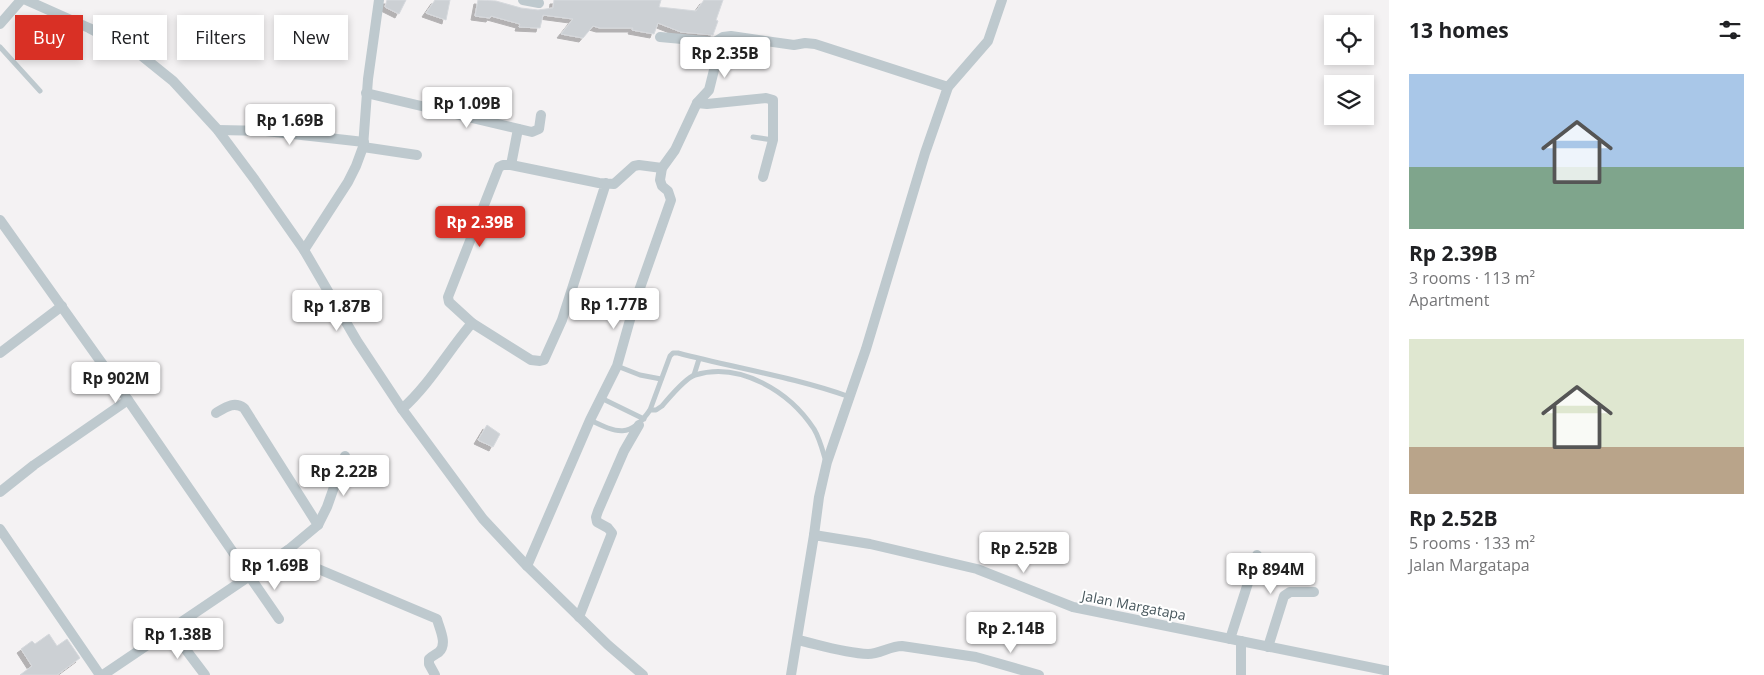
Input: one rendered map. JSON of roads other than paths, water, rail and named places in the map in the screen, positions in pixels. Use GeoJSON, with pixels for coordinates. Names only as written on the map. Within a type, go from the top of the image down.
{"type":"FeatureCollection","features":[{"type":"Feature","properties":{"kind":"street"},"geometry":{"type":"LineString","coordinates":[[0,24],[21,0]]}},
{"type":"Feature","properties":{"kind":"street"},"geometry":{"type":"LineString","coordinates":[[26,0],[89,28],[142,56],[173,81],[218,130],[304,250],[357,341],[402,409],[483,519],[579,617],[643,675]]}},
{"type":"Feature","properties":{"kind":"street"},"geometry":{"type":"LineString","coordinates":[[304,250],[348,182],[363,145],[366,93],[379,0]]}},
{"type":"Feature","properties":{"kind":"street"},"geometry":{"type":"LineString","coordinates":[[523,0],[539,3]]}},
{"type":"Feature","properties":{"kind":"street"},"geometry":{"type":"LineString","coordinates":[[791,675],[814,535],[818,497],[827,462],[850,397],[925,152],[948,87],[988,41],[1002,0]]}},
{"type":"Feature","properties":{"kind":"street"},"geometry":{"type":"LineString","coordinates":[[660,37],[715,42],[723,37],[731,36],[794,45],[815,44],[948,87]]}},
{"type":"Feature","properties":{"kind":"street"},"geometry":{"type":"LineString","coordinates":[[527,566],[590,420],[617,366],[635,302],[671,200],[668,190],[662,186],[660,180],[662,168],[675,150],[697,103],[709,90],[715,66],[715,42]]}},
{"type":"Feature","properties":{"kind":"street"},"geometry":{"type":"LineString","coordinates":[[366,93],[536,131],[539,129],[541,115]]}},
{"type":"Feature","properties":{"kind":"street"},"geometry":{"type":"LineString","coordinates":[[697,103],[707,104],[771,99],[773,102],[773,140],[763,177]]}},
{"type":"Feature","properties":{"kind":"street"},"geometry":{"type":"LineString","coordinates":[[511,165],[518,128]]}},
{"type":"Feature","properties":{"kind":"street"},"geometry":{"type":"LineString","coordinates":[[218,130],[266,131],[417,155]]}},
{"type":"Feature","properties":{"kind":"street"},"geometry":{"type":"LineString","coordinates":[[606,183],[562,320],[544,360],[540,362],[531,360],[472,322],[449,302],[448,297],[497,169],[503,165],[614,184],[619,182],[634,166],[662,168]]}},
{"type":"Feature","properties":{"kind":"street"},"geometry":{"type":"LineString","coordinates":[[0,220],[128,400],[279,620]]}},
{"type":"Feature","properties":{"kind":"street"},"geometry":{"type":"LineString","coordinates":[[0,353],[62,306]]}},
{"type":"Feature","properties":{"kind":"street"},"geometry":{"type":"LineString","coordinates":[[402,409],[413,400],[434,374],[472,322]]}},
{"type":"Feature","properties":{"kind":"street"},"geometry":{"type":"LineString","coordinates":[[0,492],[34,464],[128,400]]}},
{"type":"Feature","properties":{"kind":"street"},"geometry":{"type":"LineString","coordinates":[[216,412],[232,404],[244,408],[318,525]]}},
{"type":"Feature","properties":{"kind":"street"},"geometry":{"type":"LineString","coordinates":[[579,617],[612,534],[608,528],[597,522],[596,517],[624,452],[641,422]]}},
{"type":"Feature","properties":{"kind":"street"},"geometry":{"type":"LineString","coordinates":[[0,529],[101,675],[288,550],[318,525],[328,507],[345,456]]}},
{"type":"Feature","properties":{"kind":"street","name":"Jalan Margatapa"},"geometry":{"type":"LineString","coordinates":[[814,535],[870,544],[978,569],[1073,607],[1389,671]]}},
{"type":"Feature","properties":{"kind":"street"},"geometry":{"type":"LineString","coordinates":[[288,550],[304,563],[437,619],[444,643],[443,648],[429,659],[429,664],[435,675]]}},
{"type":"Feature","properties":{"kind":"street"},"geometry":{"type":"LineString","coordinates":[[1230,639],[1257,555]]}},
{"type":"Feature","properties":{"kind":"street"},"geometry":{"type":"LineString","coordinates":[[1268,646],[1284,596],[1290,592],[1314,592]]}},
{"type":"Feature","properties":{"kind":"street"},"geometry":{"type":"LineString","coordinates":[[171,630],[205,675]]}},
{"type":"Feature","properties":{"kind":"street"},"geometry":{"type":"LineString","coordinates":[[798,640],[839,650],[869,654],[894,646],[902,646],[976,658],[1039,675]]}},
{"type":"Feature","properties":{"kind":"street"},"geometry":{"type":"LineString","coordinates":[[1241,641],[1241,675]]}},
{"type":"Feature","properties":{"kind":"lane"},"geometry":{"type":"LineString","coordinates":[[0,47],[40,91]]}},
{"type":"Feature","properties":{"kind":"lane"},"geometry":{"type":"LineString","coordinates":[[753,137],[773,140]]}},
{"type":"Feature","properties":{"kind":"lane"},"geometry":{"type":"LineString","coordinates":[[590,420],[613,431],[623,431],[641,422],[650,410],[670,356],[678,353],[783,377],[850,397]]}},
{"type":"Feature","properties":{"kind":"lane"},"geometry":{"type":"LineString","coordinates":[[650,410],[656,410],[662,406],[694,375],[700,359]]}},
{"type":"Feature","properties":{"kind":"lane"},"geometry":{"type":"LineString","coordinates":[[617,366],[640,375],[661,379]]}},
{"type":"Feature","properties":{"kind":"lane"},"geometry":{"type":"LineString","coordinates":[[694,375],[729,372],[747,375],[762,382],[799,412],[815,430],[827,462]]}},
{"type":"Feature","properties":{"kind":"lane"},"geometry":{"type":"LineString","coordinates":[[601,398],[641,422]]}}]}
